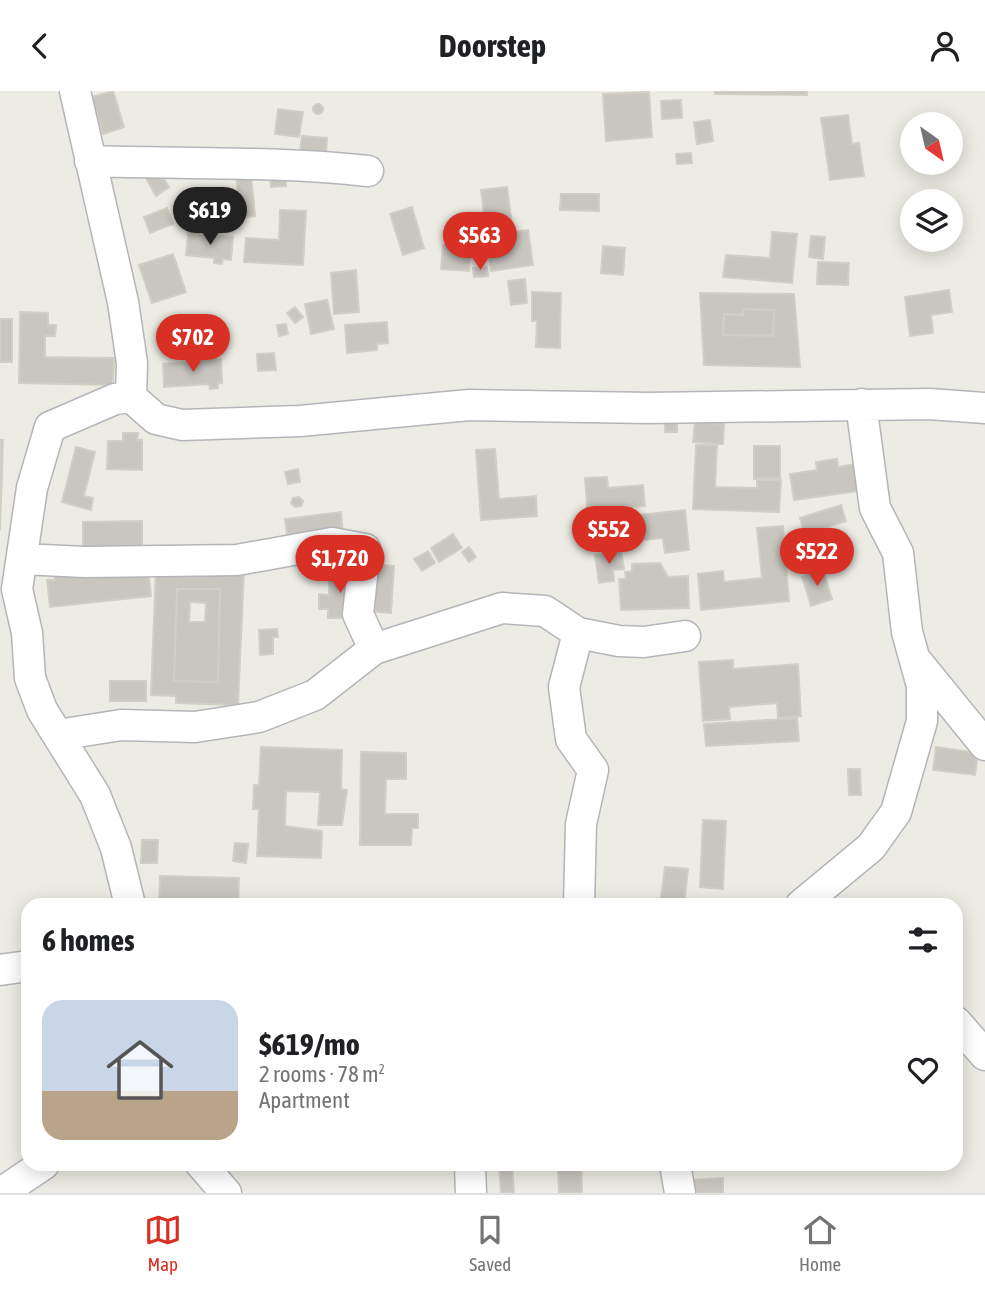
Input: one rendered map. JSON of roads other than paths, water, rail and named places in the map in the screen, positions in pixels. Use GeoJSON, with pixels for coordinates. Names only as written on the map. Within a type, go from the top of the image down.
{"type":"FeatureCollection","features":[{"type":"Feature","properties":{"kind":"street"},"geometry":{"type":"LineString","coordinates":[[75,91],[123,302],[132,363],[131,397]]}},
{"type":"Feature","properties":{"kind":"street"},"geometry":{"type":"LineString","coordinates":[[90,161],[215,166],[302,164],[368,171]]}},
{"type":"Feature","properties":{"kind":"street"},"geometry":{"type":"LineString","coordinates":[[128,898],[107,824],[95,795],[42,710],[30,678],[27,633],[14,570],[32,488],[50,428],[116,399],[131,397],[156,419],[182,425],[300,421],[469,405],[649,408],[861,404],[985,408]]}},
{"type":"Feature","properties":{"kind":"street"},"geometry":{"type":"LineString","coordinates":[[809,898],[871,846],[896,812],[922,721],[922,686],[907,632],[898,553],[875,508],[861,404]]}},
{"type":"Feature","properties":{"kind":"street"},"geometry":{"type":"LineString","coordinates":[[14,570],[85,562],[237,560],[332,543],[365,549],[358,614],[374,649]]}},
{"type":"Feature","properties":{"kind":"street"},"geometry":{"type":"LineString","coordinates":[[58,735],[121,725],[195,727],[260,717],[315,695],[374,649],[502,608],[545,611],[578,633],[619,641],[644,642],[685,636]]}},
{"type":"Feature","properties":{"kind":"street"},"geometry":{"type":"LineString","coordinates":[[578,633],[564,687],[571,739],[593,770],[581,824],[579,898]]}},
{"type":"Feature","properties":{"kind":"street"},"geometry":{"type":"LineString","coordinates":[[916,661],[985,745]]}},
{"type":"Feature","properties":{"kind":"street"},"geometry":{"type":"LineString","coordinates":[[0,970],[21,967]]}},
{"type":"Feature","properties":{"kind":"street"},"geometry":{"type":"LineString","coordinates":[[963,1030],[985,1055]]}},
{"type":"Feature","properties":{"kind":"street"},"geometry":{"type":"LineString","coordinates":[[1,1193],[34,1171]]}},
{"type":"Feature","properties":{"kind":"street"},"geometry":{"type":"LineString","coordinates":[[207,1171],[226,1193]]}},
{"type":"Feature","properties":{"kind":"street"},"geometry":{"type":"LineString","coordinates":[[470,1171],[471,1193]]}},
{"type":"Feature","properties":{"kind":"street"},"geometry":{"type":"LineString","coordinates":[[676,1171],[680,1193]]}}]}
